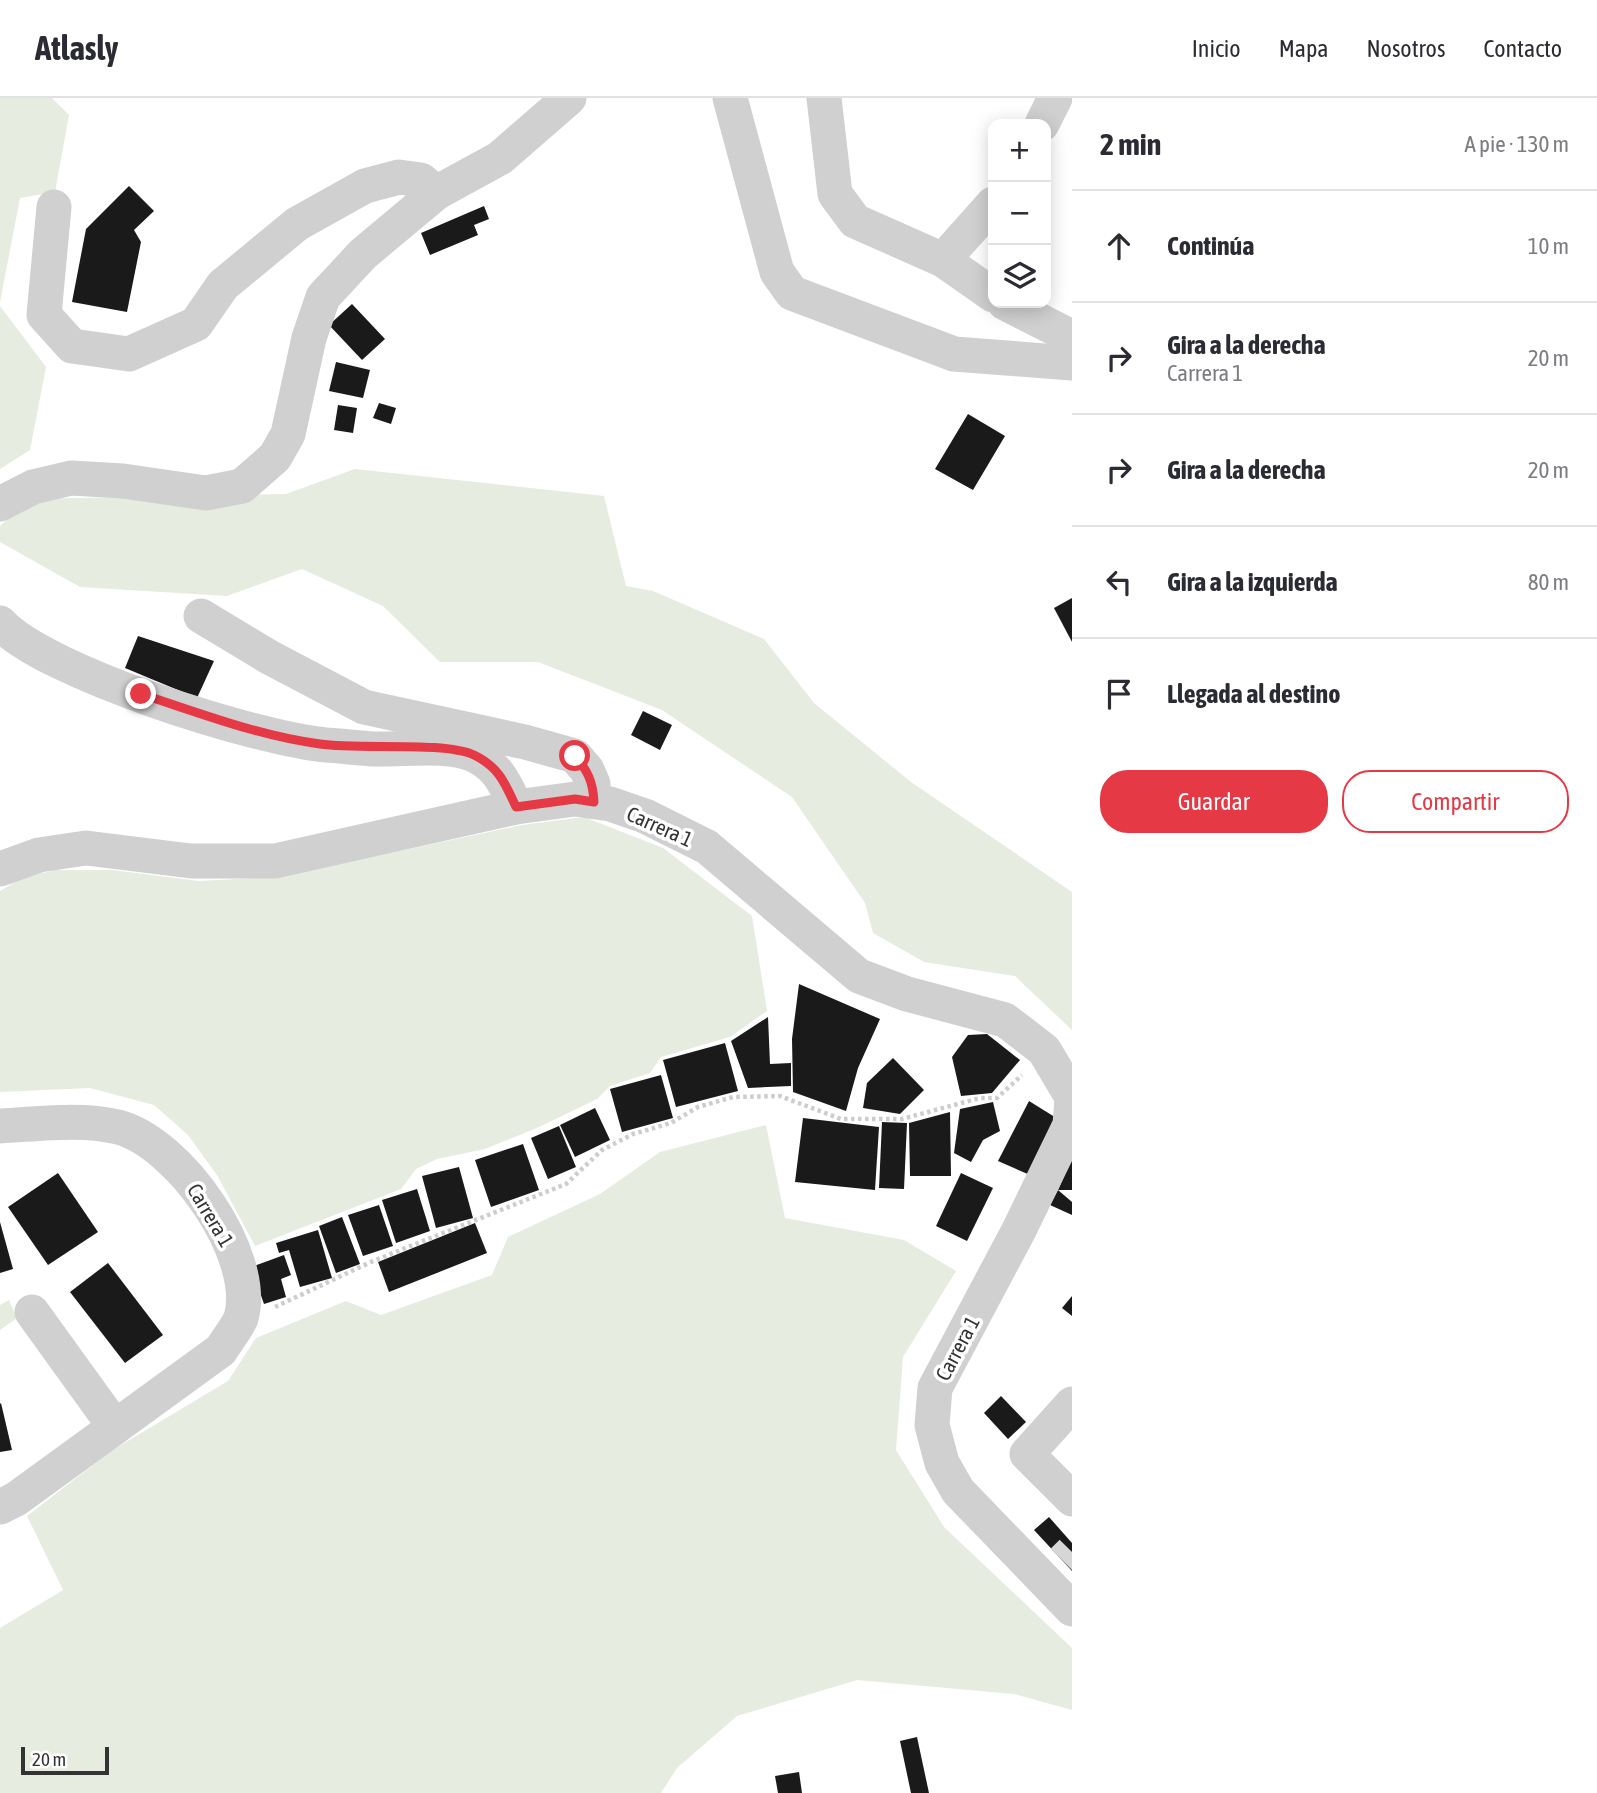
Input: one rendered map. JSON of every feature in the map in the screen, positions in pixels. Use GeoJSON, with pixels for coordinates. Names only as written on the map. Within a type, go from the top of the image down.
{"type":"FeatureCollection","features":[{"type":"Feature","properties":{"kind":"street"},"geometry":{"type":"LineString","coordinates":[[0,504],[33,487],[71,478],[123,481],[206,493],[242,486],[275,457],[288,434],[309,338],[323,297],[363,254],[436,193],[500,158],[569,98]]}},
{"type":"Feature","properties":{"kind":"street"},"geometry":{"type":"LineString","coordinates":[[730,98],[777,272],[792,293],[954,354],[1072,363]]}},
{"type":"Feature","properties":{"kind":"street"},"geometry":{"type":"LineString","coordinates":[[824,98],[835,194],[855,221],[943,260],[988,292]]}},
{"type":"Feature","properties":{"kind":"street"},"geometry":{"type":"LineString","coordinates":[[1044,119],[1055,98]]}},
{"type":"Feature","properties":{"kind":"street"},"geometry":{"type":"LineString","coordinates":[[54,207],[44,315],[72,346],[129,355],[197,324],[223,285],[244,267],[298,224],[365,186],[399,177],[421,180],[436,193]]}},
{"type":"Feature","properties":{"kind":"street"},"geometry":{"type":"LineString","coordinates":[[943,260],[988,210]]}},
{"type":"Feature","properties":{"kind":"street"},"geometry":{"type":"LineString","coordinates":[[1015,308],[1072,337]]}},
{"type":"Feature","properties":{"kind":"street"},"geometry":{"type":"LineString","coordinates":[[201,616],[269,657],[363,707],[525,742],[575,756],[587,770],[593,784],[594,802]]}},
{"type":"Feature","properties":{"kind":"street"},"geometry":{"type":"LineString","coordinates":[[0,623],[38,653],[141,694],[276,737],[374,749],[427,748],[472,754],[499,770],[516,807]]}},
{"type":"Feature","properties":{"kind":"street","name":"Carrera 1"},"geometry":{"type":"LineString","coordinates":[[0,869],[39,855],[86,848],[191,861],[275,861],[516,807],[575,799],[645,816],[707,847],[859,975],[906,994],[1005,1020],[1044,1050],[1072,1098],[1070,1125],[1019,1230],[935,1388],[932,1425],[942,1463],[958,1490],[1053,1570],[1072,1609]]}},
{"type":"Feature","properties":{"kind":"street","name":"Carrera 1"},"geometry":{"type":"LineString","coordinates":[[0,1126],[68,1121],[119,1127],[157,1145],[188,1177],[230,1242],[243,1281],[241,1318]]}},
{"type":"Feature","properties":{"kind":"street"},"geometry":{"type":"LineString","coordinates":[[32,1312],[115,1427]]}},
{"type":"Feature","properties":{"kind":"street"},"geometry":{"type":"LineString","coordinates":[[0,1507],[16,1499],[220,1350],[241,1318]]}},
{"type":"Feature","properties":{"kind":"street"},"geometry":{"type":"LineString","coordinates":[[1072,1404],[1027,1454],[1072,1499]]}},
{"type":"Feature","properties":{"kind":"path"},"geometry":{"type":"LineString","coordinates":[[241,1318],[261,1313],[373,1261],[566,1184],[602,1150],[633,1134],[671,1123],[698,1107],[733,1097],[780,1097],[841,1119],[902,1119],[980,1098],[997,1098],[1044,1050]]}},
{"type":"Feature","properties":{"kind":"shaded area"},"geometry":{"type":"Polygon","coordinates":[[[0,98],[52,98],[69,115],[55,192],[20,198],[0,302],[0,98]]]}},
{"type":"Feature","properties":{"kind":"shaded area"},"geometry":{"type":"Polygon","coordinates":[[[0,306],[46,367],[30,450],[0,469],[0,306]]]}},
{"type":"Feature","properties":{"kind":"shaded area"},"geometry":{"type":"Polygon","coordinates":[[[355,469],[604,496],[626,586],[653,591],[764,639],[814,703],[911,782],[1072,892],[1072,1030],[1015,976],[924,962],[873,933],[865,903],[792,797],[662,710],[538,662],[440,662],[383,606],[302,569],[227,596],[80,587],[0,542],[0,526],[28,499],[286,494],[355,469]]]}},
{"type":"Feature","properties":{"kind":"shaded area"},"geometry":{"type":"Polygon","coordinates":[[[584,817],[663,848],[752,916],[767,1011],[730,1037],[661,1057],[650,1073],[610,1086],[597,1099],[539,1127],[485,1149],[437,1159],[416,1169],[401,1189],[255,1246],[217,1175],[188,1135],[154,1105],[90,1088],[0,1092],[0,891],[24,877],[56,870],[112,870],[199,881],[277,877],[522,825],[584,817]]]}},
{"type":"Feature","properties":{"kind":"shaded area"},"geometry":{"type":"Polygon","coordinates":[[[766,1125],[785,1218],[904,1240],[956,1271],[903,1357],[896,1450],[944,1527],[1072,1648],[1072,1710],[1014,1694],[857,1680],[737,1716],[677,1768],[661,1793],[0,1793],[0,1628],[63,1590],[27,1516],[111,1451],[228,1381],[256,1338],[346,1301],[381,1315],[492,1275],[508,1237],[600,1194],[660,1152],[766,1125]]]}},
{"type":"Feature","properties":{"kind":"shaded area"},"geometry":{"type":"Polygon","coordinates":[[[9,1300],[17,1318],[0,1330],[0,1305],[9,1300]]]}},
{"type":"Feature","properties":{"kind":"building"},"geometry":{"type":"Polygon","coordinates":[[[129,186],[154,211],[134,230],[141,242],[127,312],[72,302],[86,229],[129,186]]]}},
{"type":"Feature","properties":{"kind":"building"},"geometry":{"type":"Polygon","coordinates":[[[484,206],[489,219],[474,225],[478,235],[430,255],[421,233],[484,206]]]}},
{"type":"Feature","properties":{"kind":"building"},"geometry":{"type":"Polygon","coordinates":[[[352,304],[385,339],[362,360],[329,325],[352,304]]]}},
{"type":"Feature","properties":{"kind":"building"},"geometry":{"type":"Polygon","coordinates":[[[336,362],[370,370],[363,398],[329,391],[336,362]]]}},
{"type":"Feature","properties":{"kind":"building"},"geometry":{"type":"Polygon","coordinates":[[[379,403],[396,408],[391,424],[373,418],[379,403]]]}},
{"type":"Feature","properties":{"kind":"building"},"geometry":{"type":"Polygon","coordinates":[[[338,405],[357,408],[353,433],[334,430],[338,405]]]}},
{"type":"Feature","properties":{"kind":"building"},"geometry":{"type":"Polygon","coordinates":[[[968,414],[1005,436],[973,490],[935,469],[968,414]]]}},
{"type":"Feature","properties":{"kind":"building"},"geometry":{"type":"Polygon","coordinates":[[[1072,598],[1072,642],[1054,608],[1072,598]]]}},
{"type":"Feature","properties":{"kind":"building"},"geometry":{"type":"Polygon","coordinates":[[[138,636],[214,661],[197,698],[125,668],[138,636]]]}},
{"type":"Feature","properties":{"kind":"building"},"geometry":{"type":"Polygon","coordinates":[[[643,711],[672,725],[660,750],[631,735],[643,711]]]}},
{"type":"Feature","properties":{"kind":"building"},"geometry":{"type":"Polygon","coordinates":[[[799,984],[880,1019],[858,1068],[846,1111],[793,1092],[792,1039],[799,984]]]}},
{"type":"Feature","properties":{"kind":"building"},"geometry":{"type":"Polygon","coordinates":[[[768,1017],[770,1064],[791,1063],[791,1086],[748,1088],[731,1041],[768,1017]]]}},
{"type":"Feature","properties":{"kind":"building"},"geometry":{"type":"Polygon","coordinates":[[[987,1034],[1020,1060],[992,1093],[961,1096],[952,1057],[968,1035],[987,1034]]]}},
{"type":"Feature","properties":{"kind":"building"},"geometry":{"type":"Polygon","coordinates":[[[725,1043],[738,1091],[676,1107],[663,1060],[725,1043]]]}},
{"type":"Feature","properties":{"kind":"building"},"geometry":{"type":"Polygon","coordinates":[[[893,1058],[924,1090],[900,1114],[863,1108],[867,1083],[893,1058]]]}},
{"type":"Feature","properties":{"kind":"building"},"geometry":{"type":"Polygon","coordinates":[[[661,1075],[673,1118],[622,1132],[610,1089],[661,1075]]]}},
{"type":"Feature","properties":{"kind":"building"},"geometry":{"type":"Polygon","coordinates":[[[1029,1101],[1058,1119],[1030,1175],[998,1161],[1029,1101]]]}},
{"type":"Feature","properties":{"kind":"building"},"geometry":{"type":"Polygon","coordinates":[[[993,1102],[1000,1131],[983,1140],[971,1162],[954,1153],[960,1109],[993,1102]]]}},
{"type":"Feature","properties":{"kind":"building"},"geometry":{"type":"Polygon","coordinates":[[[595,1108],[610,1140],[575,1157],[560,1125],[595,1108]]]}},
{"type":"Feature","properties":{"kind":"building"},"geometry":{"type":"Polygon","coordinates":[[[950,1112],[951,1176],[910,1176],[909,1123],[950,1112]]]}},
{"type":"Feature","properties":{"kind":"building"},"geometry":{"type":"Polygon","coordinates":[[[803,1118],[879,1127],[875,1190],[795,1182],[803,1118]]]}},
{"type":"Feature","properties":{"kind":"building"},"geometry":{"type":"Polygon","coordinates":[[[882,1122],[907,1123],[904,1189],[879,1188],[882,1122]]]}},
{"type":"Feature","properties":{"kind":"building"},"geometry":{"type":"Polygon","coordinates":[[[559,1126],[576,1167],[548,1179],[531,1138],[559,1126]]]}},
{"type":"Feature","properties":{"kind":"building"},"geometry":{"type":"Polygon","coordinates":[[[523,1144],[539,1190],[491,1207],[475,1160],[523,1144]]]}},
{"type":"Feature","properties":{"kind":"building"},"geometry":{"type":"Polygon","coordinates":[[[1072,1158],[1072,1190],[1058,1190],[1072,1158]]]}},
{"type":"Feature","properties":{"kind":"building"},"geometry":{"type":"Polygon","coordinates":[[[459,1167],[473,1218],[436,1228],[422,1176],[459,1167]]]}},
{"type":"Feature","properties":{"kind":"building"},"geometry":{"type":"Polygon","coordinates":[[[58,1173],[98,1232],[48,1265],[8,1207],[58,1173]]]}},
{"type":"Feature","properties":{"kind":"building"},"geometry":{"type":"Polygon","coordinates":[[[961,1173],[993,1188],[967,1241],[936,1226],[961,1173]]]}},
{"type":"Feature","properties":{"kind":"building"},"geometry":{"type":"Polygon","coordinates":[[[417,1189],[430,1231],[396,1243],[382,1200],[417,1189]]]}},
{"type":"Feature","properties":{"kind":"building"},"geometry":{"type":"Polygon","coordinates":[[[1058,1190],[1072,1202],[1072,1215],[1050,1205],[1058,1190]]]}},
{"type":"Feature","properties":{"kind":"building"},"geometry":{"type":"Polygon","coordinates":[[[379,1205],[393,1246],[363,1256],[348,1215],[379,1205]]]}},
{"type":"Feature","properties":{"kind":"building"},"geometry":{"type":"Polygon","coordinates":[[[342,1217],[360,1264],[336,1273],[319,1226],[342,1217]]]}},
{"type":"Feature","properties":{"kind":"building"},"geometry":{"type":"Polygon","coordinates":[[[0,1222],[13,1269],[0,1273],[0,1222]]]}},
{"type":"Feature","properties":{"kind":"building"},"geometry":{"type":"Polygon","coordinates":[[[475,1223],[487,1253],[389,1292],[378,1262],[475,1223]]]}},
{"type":"Feature","properties":{"kind":"building"},"geometry":{"type":"Polygon","coordinates":[[[318,1230],[332,1278],[300,1287],[289,1250],[279,1253],[276,1243],[318,1230]]]}},
{"type":"Feature","properties":{"kind":"building"},"geometry":{"type":"Polygon","coordinates":[[[284,1255],[291,1275],[281,1279],[286,1297],[264,1304],[251,1267],[284,1255]]]}},
{"type":"Feature","properties":{"kind":"building"},"geometry":{"type":"Polygon","coordinates":[[[108,1263],[163,1335],[125,1363],[70,1292],[108,1263]]]}},
{"type":"Feature","properties":{"kind":"building"},"geometry":{"type":"Polygon","coordinates":[[[1072,1296],[1072,1316],[1062,1308],[1072,1296]]]}},
{"type":"Feature","properties":{"kind":"building"},"geometry":{"type":"Polygon","coordinates":[[[1001,1396],[1026,1422],[1008,1439],[984,1413],[1001,1396]]]}},
{"type":"Feature","properties":{"kind":"building"},"geometry":{"type":"Polygon","coordinates":[[[0,1404],[12,1450],[0,1452],[0,1404]]]}},
{"type":"Feature","properties":{"kind":"building"},"geometry":{"type":"Polygon","coordinates":[[[1049,1517],[1072,1543],[1072,1571],[1034,1530],[1049,1517]]]}},
{"type":"Feature","properties":{"kind":"building"},"geometry":{"type":"Polygon","coordinates":[[[917,1737],[929,1793],[911,1793],[900,1741],[917,1737]]]}},
{"type":"Feature","properties":{"kind":"building"},"geometry":{"type":"Polygon","coordinates":[[[799,1772],[802,1793],[778,1793],[775,1776],[799,1772]]]}},
{"type":"Feature","properties":{"kind":"tunnel"},"geometry":{"type":"LineString","coordinates":[[1063,1561],[1072,1552]]}},
{"type":"Feature","properties":{"kind":"route"},"geometry":{"type":"LineString","coordinates":[[141,694],[276,737],[374,749],[427,748],[472,754],[499,770],[516,807],[575,799],[594,802],[593,784],[587,770],[575,756]]}}]}
